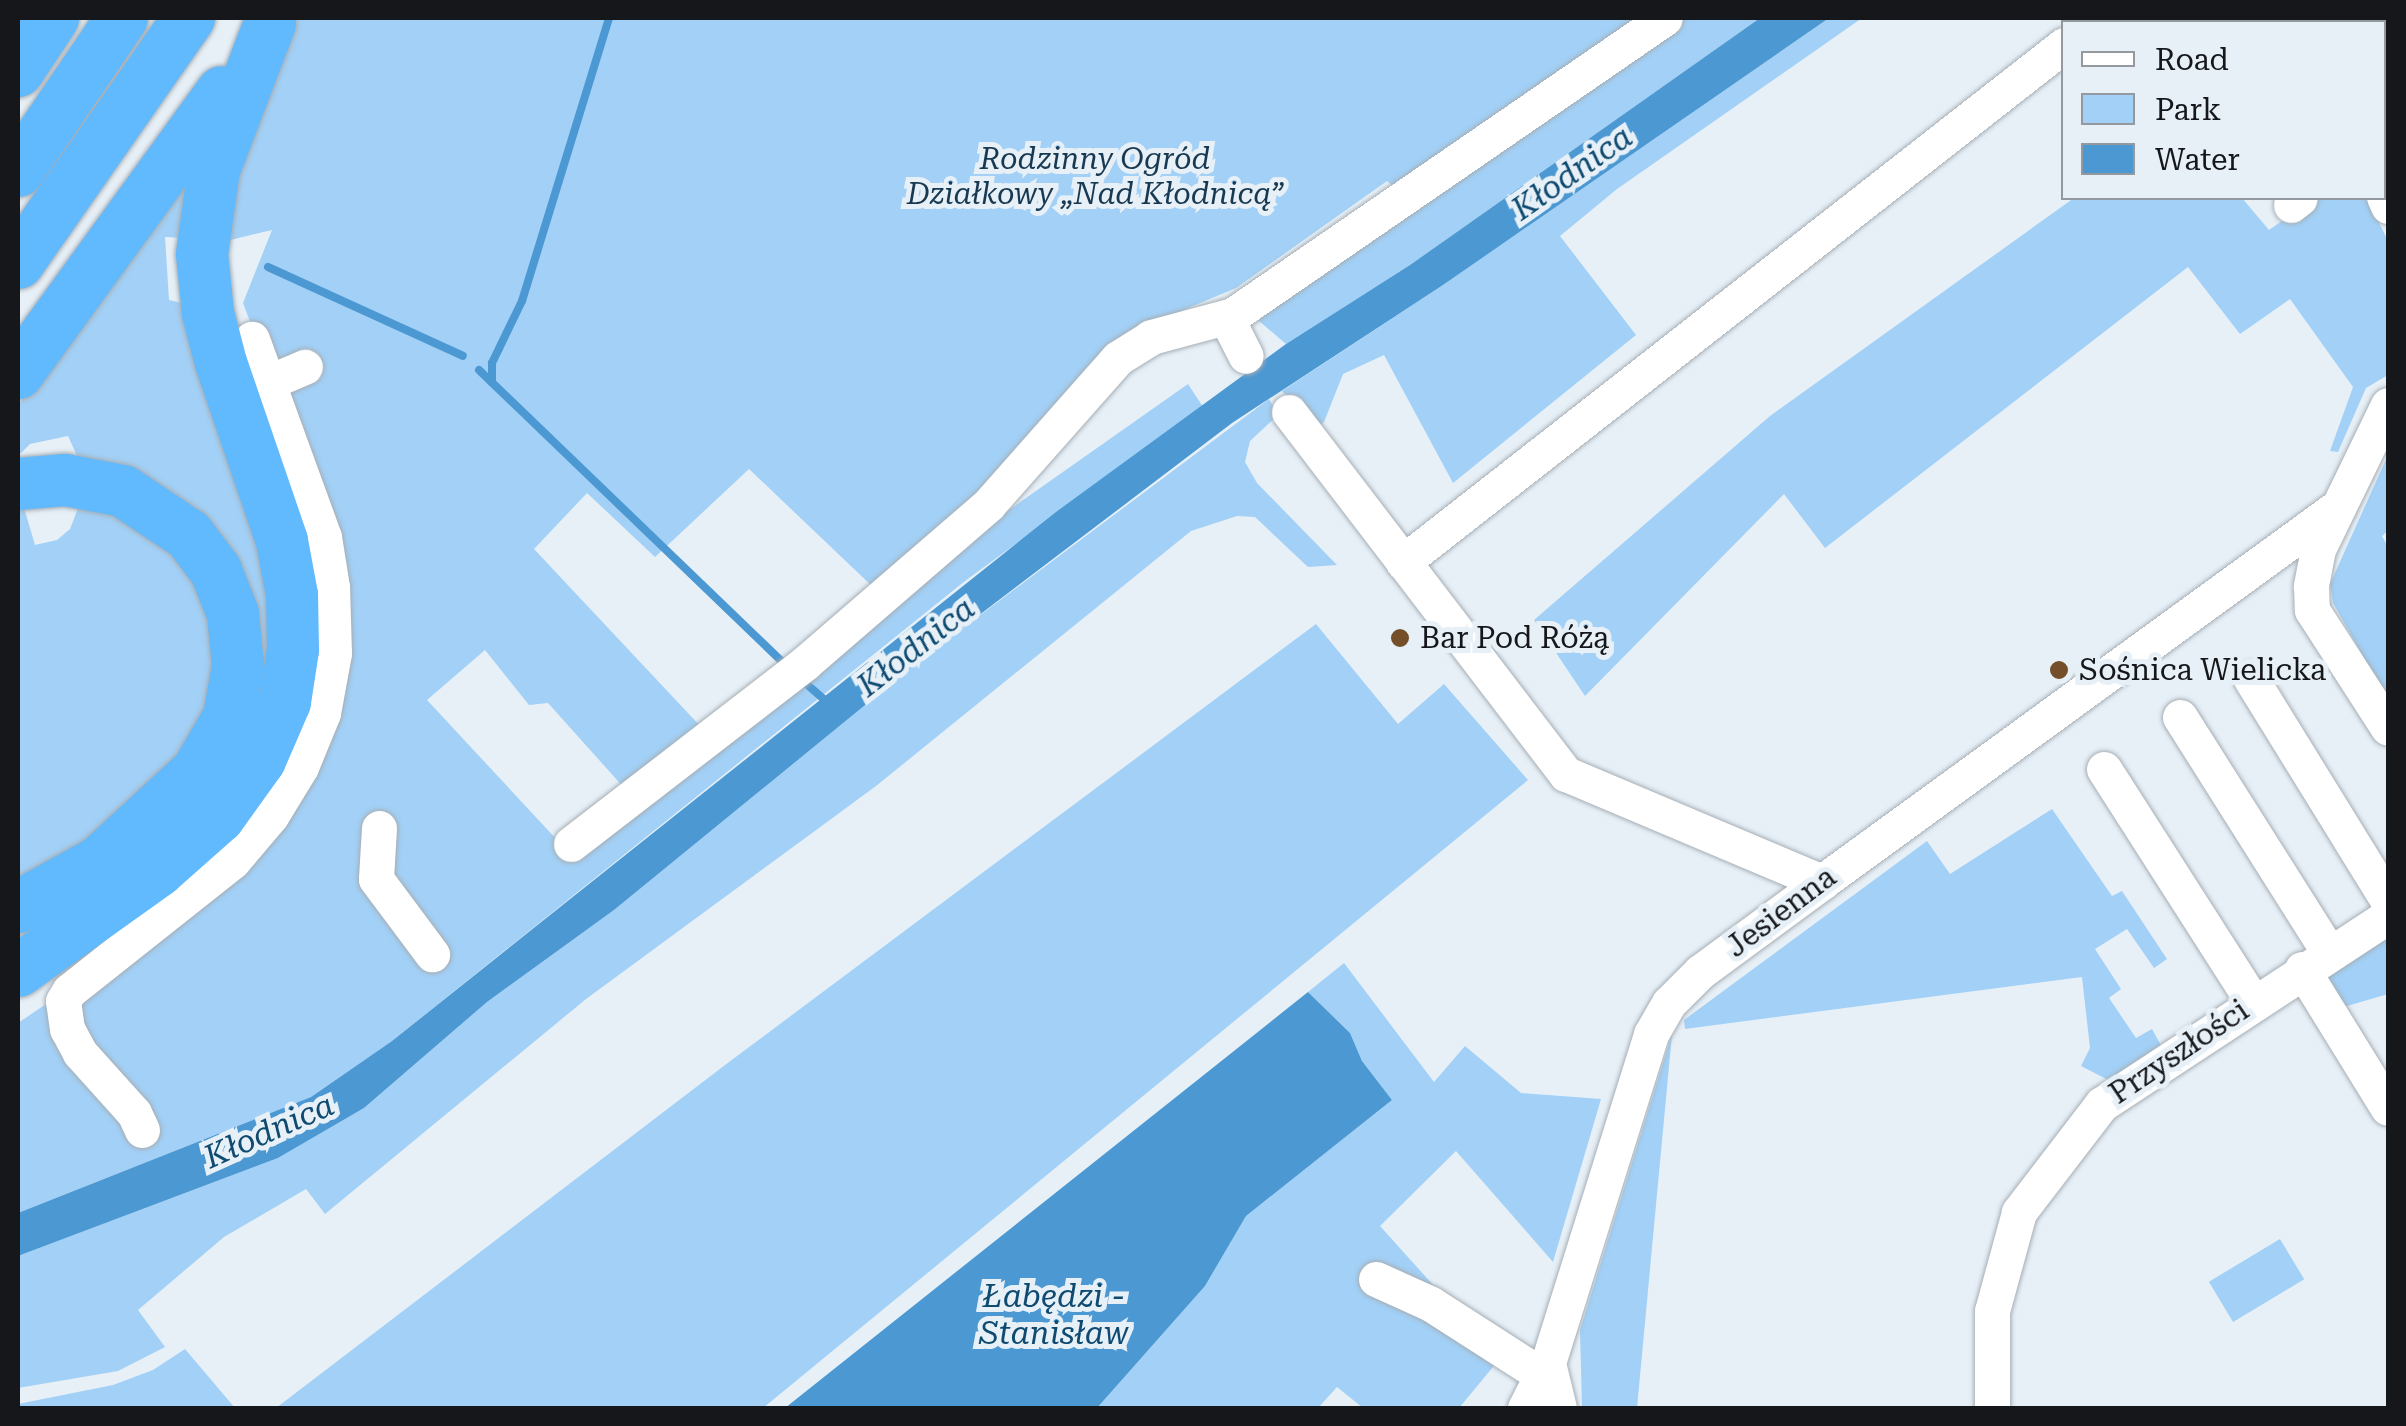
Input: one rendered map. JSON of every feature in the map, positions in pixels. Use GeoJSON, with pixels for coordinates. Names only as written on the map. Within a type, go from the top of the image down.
{"type":"FeatureCollection","features":[{"type":"Feature","properties":{"kind":"highway"},"geometry":{"type":"LineString","coordinates":[[20,68],[42,18]]}},
{"type":"Feature","properties":{"kind":"highway"},"geometry":{"type":"LineString","coordinates":[[20,68],[53,18]]}},
{"type":"Feature","properties":{"kind":"highway"},"geometry":{"type":"LineString","coordinates":[[18,171],[122,18]]}},
{"type":"Feature","properties":{"kind":"highway"},"geometry":{"type":"LineString","coordinates":[[18,263],[188,18]]}},
{"type":"Feature","properties":{"kind":"highway"},"geometry":{"type":"LineString","coordinates":[[18,971],[158,871],[219,817],[260,760],[285,702],[293,650],[292,596],[282,541],[240,424],[208,313],[202,254],[205,218],[226,132],[271,20]]}},
{"type":"Feature","properties":{"kind":"highway"},"geometry":{"type":"LineString","coordinates":[[18,374],[168,170],[271,20]]}},
{"type":"Feature","properties":{"kind":"highway"},"geometry":{"type":"LineString","coordinates":[[18,484],[65,480],[123,491],[189,535],[216,571],[233,614],[238,666],[229,717],[197,772],[100,862],[18,907]]}},
{"type":"Feature","properties":{"kind":"street"},"geometry":{"type":"LineString","coordinates":[[571,844],[806,663],[988,505],[1118,358],[1152,338],[1233,315],[1665,18]]}},
{"type":"Feature","properties":{"kind":"street"},"geometry":{"type":"LineString","coordinates":[[1403,562],[2061,46]]}},
{"type":"Feature","properties":{"kind":"street"},"geometry":{"type":"LineString","coordinates":[[1233,315],[1232,329],[1246,356]]}},
{"type":"Feature","properties":{"kind":"street"},"geometry":{"type":"LineString","coordinates":[[142,1130],[125,1082],[80,1053],[67,1028],[63,1001],[69,991],[233,861],[271,816],[301,767],[323,713],[334,652],[327,554],[313,498],[252,339]]}},
{"type":"Feature","properties":{"kind":"street"},"geometry":{"type":"LineString","coordinates":[[269,382],[305,368]]}},
{"type":"Feature","properties":{"kind":"street"},"geometry":{"type":"LineString","coordinates":[[1289,412],[1566,774],[1822,882]]}},
{"type":"Feature","properties":{"kind":"street"},"geometry":{"type":"LineString","coordinates":[[2387,412],[2336,508],[2318,550],[2311,586],[2312,610],[2388,728]]}},
{"type":"Feature","properties":{"kind":"street","name":"Jesienna"},"geometry":{"type":"LineString","coordinates":[[1524,1408],[1546,1369],[1651,1034],[1669,1003],[1700,972],[2336,508]]}},
{"type":"Feature","properties":{"kind":"street"},"geometry":{"type":"LineString","coordinates":[[2248,574],[2311,586]]}},
{"type":"Feature","properties":{"kind":"street"},"geometry":{"type":"LineString","coordinates":[[2251,679],[2388,901]]}},
{"type":"Feature","properties":{"kind":"street"},"geometry":{"type":"LineString","coordinates":[[2180,718],[2316,961],[2388,1108]]}},
{"type":"Feature","properties":{"kind":"street"},"geometry":{"type":"LineString","coordinates":[[2104,770],[2253,1002]]}},
{"type":"Feature","properties":{"kind":"street"},"geometry":{"type":"LineString","coordinates":[[388,846],[376,878],[432,954]]}},
{"type":"Feature","properties":{"kind":"street","name":"Przyszłości"},"geometry":{"type":"LineString","coordinates":[[1992,1408],[1992,1311],[2018,1212],[2102,1104],[2388,916]]}},
{"type":"Feature","properties":{"kind":"street"},"geometry":{"type":"LineString","coordinates":[[1376,1279],[1431,1304],[1546,1369],[1559,1408]]}},
{"type":"Feature","properties":{"kind":"green space","name":"Rodzinny Ogród Działkowy „Nad Kłodnicą”"},"geometry":{"type":"Polygon","coordinates":[[[298,18],[1655,18],[1400,191],[1387,181],[1236,288],[1157,321],[1088,366],[983,494],[873,587],[749,469],[655,557],[587,493],[534,549],[702,728],[626,790],[548,703],[529,705],[485,650],[427,700],[572,856],[948,553],[1188,384],[1203,407],[965,581],[392,1041],[311,1097],[18,1213],[18,1023],[242,872],[342,565],[243,303],[272,230],[218,243],[278,52],[298,18]]]}},
{"type":"Feature","properties":{"kind":"green space"},"geometry":{"type":"Polygon","coordinates":[[[1683,18],[1760,18],[1410,265],[1286,344],[1252,315],[1683,18]]]}},
{"type":"Feature","properties":{"kind":"green space"},"geometry":{"type":"Polygon","coordinates":[[[1829,18],[1862,18],[1617,189],[1560,236],[1636,335],[1453,483],[1384,355],[1343,374],[1324,422],[1314,430],[1282,391],[1443,285],[1829,18]]]}},
{"type":"Feature","properties":{"kind":"green space"},"geometry":{"type":"Polygon","coordinates":[[[193,155],[186,238],[165,237],[169,300],[190,305],[270,549],[268,703],[256,609],[78,458],[68,436],[30,444],[18,456],[18,405],[193,155]]]}},
{"type":"Feature","properties":{"kind":"green space"},"geometry":{"type":"Polygon","coordinates":[[[2071,200],[2244,200],[2269,230],[2312,200],[2368,200],[2388,241],[2388,375],[2366,388],[2338,452],[2330,451],[2353,387],[2290,299],[2240,334],[2188,267],[1825,548],[1784,494],[1585,696],[1534,620],[1770,416],[2071,200]]]}},
{"type":"Feature","properties":{"kind":"green space"},"geometry":{"type":"Polygon","coordinates":[[[1269,399],[1278,415],[1250,441],[1245,462],[1257,483],[1337,565],[1308,567],[1255,517],[1237,516],[1191,531],[876,786],[586,999],[325,1214],[306,1189],[224,1237],[138,1310],[165,1347],[118,1371],[18,1388],[18,1256],[278,1158],[364,1108],[487,1002],[614,910],[924,657],[1269,399]]]}},
{"type":"Feature","properties":{"kind":"green space"},"geometry":{"type":"Polygon","coordinates":[[[2388,455],[2388,531],[2382,536],[2388,547],[2388,700],[2333,603],[2330,584],[2388,455]]]}},
{"type":"Feature","properties":{"kind":"green space"},"geometry":{"type":"Polygon","coordinates":[[[20,494],[35,545],[57,540],[70,529],[83,495],[163,524],[226,636],[193,761],[18,892],[20,494]]]}},
{"type":"Feature","properties":{"kind":"green space"},"geometry":{"type":"Polygon","coordinates":[[[1316,624],[1398,724],[1444,684],[1528,780],[763,1408],[276,1408],[729,1062],[1316,624]]]}},
{"type":"Feature","properties":{"kind":"green space"},"geometry":{"type":"Polygon","coordinates":[[[2052,809],[2112,896],[2122,891],[2167,959],[2154,968],[2127,929],[2095,949],[2121,989],[2109,998],[2136,1038],[2152,1029],[2163,1049],[2114,1083],[2081,1066],[2090,1048],[2082,977],[1685,1029],[1684,1020],[1927,841],[1950,874],[2052,809]]]}},
{"type":"Feature","properties":{"kind":"green space"},"geometry":{"type":"Polygon","coordinates":[[[2388,937],[2388,994],[2337,1009],[2328,990],[2329,976],[2388,937]]]}},
{"type":"Feature","properties":{"kind":"green space"},"geometry":{"type":"Polygon","coordinates":[[[1344,963],[1434,1082],[1465,1046],[1521,1093],[1601,1099],[1553,1262],[1456,1151],[1380,1226],[1434,1286],[1512,1344],[1459,1408],[1363,1408],[1337,1387],[1318,1408],[1097,1408],[1205,1286],[1246,1216],[1392,1100],[1362,1061],[1350,1033],[1308,992],[1344,963]]]}},
{"type":"Feature","properties":{"kind":"green space"},"geometry":{"type":"Polygon","coordinates":[[[1672,1034],[1637,1408],[1582,1408],[1580,1330],[1672,1034]]]}},
{"type":"Feature","properties":{"kind":"green space"},"geometry":{"type":"Polygon","coordinates":[[[2280,1239],[2304,1279],[2233,1322],[2209,1282],[2280,1239]]]}},
{"type":"Feature","properties":{"kind":"green space"},"geometry":{"type":"Polygon","coordinates":[[[185,1349],[235,1408],[18,1408],[18,1404],[113,1385],[153,1370],[185,1349]]]}},
{"type":"Feature","properties":{"kind":"water","name":"Kłodnica"},"geometry":{"type":"Polygon","coordinates":[[[1760,18],[1829,18],[1443,285],[1232,423],[924,657],[614,910],[487,1002],[364,1108],[278,1158],[18,1256],[18,1213],[311,1097],[392,1041],[1056,512],[1286,344],[1410,265],[1760,18]]]}},
{"type":"Feature","properties":{"kind":"water","name":"Łabędzi - Stanisław"},"geometry":{"type":"Polygon","coordinates":[[[1308,992],[1350,1033],[1362,1061],[1392,1100],[1246,1216],[1205,1286],[1097,1408],[785,1408],[1308,992]]]}},
{"type":"Feature","properties":{"kind":"waterway"},"geometry":{"type":"LineString","coordinates":[[492,382],[492,363],[522,301],[609,18]]}},
{"type":"Feature","properties":{"kind":"waterway"},"geometry":{"type":"LineString","coordinates":[[268,267],[463,356]]}},
{"type":"Feature","properties":{"kind":"waterway"},"geometry":{"type":"LineString","coordinates":[[479,370],[782,662]]}},
{"type":"Feature","properties":{"kind":"waterway"},"geometry":{"type":"LineString","coordinates":[[803,681],[829,704]]}},
{"type":"Feature","properties":{"kind":"place","name":"Bar Pod Różą"},"geometry":{"type":"Point","coordinates":[1400,638]}},
{"type":"Feature","properties":{"kind":"place","name":"Sośnica Wielicka"},"geometry":{"type":"Point","coordinates":[2059,670]}}]}
